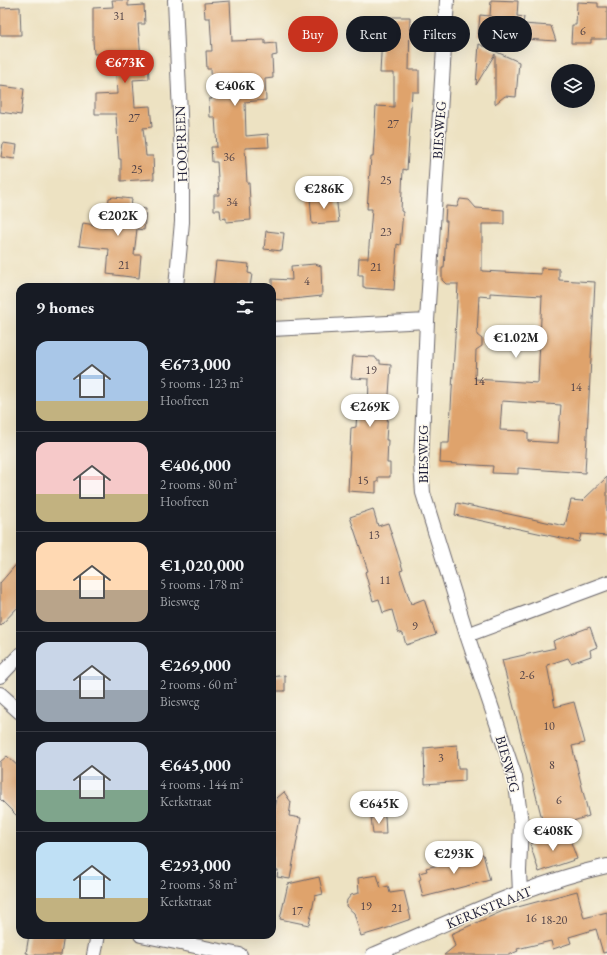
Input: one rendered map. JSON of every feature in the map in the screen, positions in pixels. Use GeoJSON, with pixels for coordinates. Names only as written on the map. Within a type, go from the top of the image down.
{"type":"FeatureCollection","features":[{"type":"Feature","properties":{"kind":"street","name":"HOOFREEN"},"geometry":{"type":"LineString","coordinates":[[175,0],[182,161],[182,222],[176,283]]}},
{"type":"Feature","properties":{"kind":"street","name":"BIESWEG"},"geometry":{"type":"LineString","coordinates":[[447,0],[427,322],[421,464],[423,493],[467,635],[515,777],[521,823],[519,871],[520,893]]}},
{"type":"Feature","properties":{"kind":"street"},"geometry":{"type":"LineString","coordinates":[[276,329],[427,322]]}},
{"type":"Feature","properties":{"kind":"street"},"geometry":{"type":"LineString","coordinates":[[467,635],[607,583]]}},
{"type":"Feature","properties":{"kind":"street"},"geometry":{"type":"LineString","coordinates":[[0,676],[16,659]]}},
{"type":"Feature","properties":{"kind":"street"},"geometry":{"type":"LineString","coordinates":[[0,694],[16,708]]}},
{"type":"Feature","properties":{"kind":"street","name":"KERKSTRAAT"},"geometry":{"type":"LineString","coordinates":[[373,955],[520,893],[582,872],[607,866]]}},
{"type":"Feature","properties":{"kind":"street"},"geometry":{"type":"LineString","coordinates":[[94,955],[97,939]]}},
{"type":"Feature","properties":{"kind":"street"},"geometry":{"type":"LineString","coordinates":[[162,939],[240,955]]}},
{"type":"Feature","properties":{"kind":"building"},"geometry":{"type":"Polygon","coordinates":[[[112,0],[128,0],[128,6],[144,5],[145,24],[138,24],[141,57],[148,56],[149,79],[133,80],[135,107],[150,106],[152,127],[143,128],[146,156],[153,156],[154,179],[121,181],[121,159],[119,159],[116,114],[95,114],[95,95],[117,94],[115,53],[94,54],[93,40],[93,8],[113,7],[112,0]]]}},
{"type":"Feature","properties":{"kind":"building"},"geometry":{"type":"Polygon","coordinates":[[[491,0],[518,1],[517,16],[490,16],[491,0]]]}},
{"type":"Feature","properties":{"kind":"building"},"geometry":{"type":"Polygon","coordinates":[[[230,1],[232,41],[265,40],[265,44],[276,43],[277,55],[272,56],[273,78],[265,79],[266,100],[245,102],[246,136],[268,134],[269,147],[245,148],[251,220],[226,222],[226,218],[221,219],[220,210],[214,210],[214,195],[219,195],[217,162],[212,162],[211,147],[217,147],[215,117],[210,117],[209,99],[212,99],[211,69],[207,69],[206,51],[212,51],[210,18],[205,18],[204,3],[230,1]]]}},
{"type":"Feature","properties":{"kind":"building"},"geometry":{"type":"Polygon","coordinates":[[[577,2],[598,3],[598,7],[607,7],[607,39],[591,39],[591,43],[571,43],[572,25],[576,25],[577,2]]]}},
{"type":"Feature","properties":{"kind":"building"},"geometry":{"type":"Polygon","coordinates":[[[20,7],[21,35],[0,35],[0,8],[20,7]]]}},
{"type":"Feature","properties":{"kind":"building"},"geometry":{"type":"Polygon","coordinates":[[[401,17],[409,17],[409,70],[419,70],[419,92],[412,92],[407,170],[403,169],[401,211],[403,212],[400,245],[397,244],[394,290],[365,288],[363,287],[363,275],[358,275],[359,258],[368,258],[372,209],[367,209],[371,157],[373,157],[376,106],[394,107],[394,73],[380,73],[381,52],[401,52],[401,17]]]}},
{"type":"Feature","properties":{"kind":"building"},"geometry":{"type":"Polygon","coordinates":[[[532,25],[551,26],[556,41],[532,39],[532,25]]]}},
{"type":"Feature","properties":{"kind":"building"},"geometry":{"type":"Polygon","coordinates":[[[478,52],[497,52],[519,62],[516,97],[505,96],[495,104],[495,54],[476,85],[478,52]]]}},
{"type":"Feature","properties":{"kind":"building"},"geometry":{"type":"Polygon","coordinates":[[[0,86],[24,89],[21,115],[0,112],[0,86]]]}},
{"type":"Feature","properties":{"kind":"building"},"geometry":{"type":"Polygon","coordinates":[[[3,143],[17,145],[15,159],[1,157],[3,143]]]}},
{"type":"Feature","properties":{"kind":"building"},"geometry":{"type":"Polygon","coordinates":[[[336,195],[339,222],[312,224],[310,197],[336,195]]]}},
{"type":"Feature","properties":{"kind":"building"},"geometry":{"type":"Polygon","coordinates":[[[114,197],[132,199],[131,207],[146,209],[144,230],[137,229],[134,255],[141,255],[139,278],[107,274],[109,249],[79,246],[83,223],[106,227],[109,198],[114,197]]]}},
{"type":"Feature","properties":{"kind":"building"},"geometry":{"type":"Polygon","coordinates":[[[460,199],[469,200],[476,208],[504,210],[504,224],[482,224],[482,271],[541,274],[541,268],[559,269],[559,280],[595,282],[585,473],[518,468],[518,474],[492,473],[493,466],[440,463],[441,443],[449,443],[458,284],[446,284],[442,280],[447,221],[445,221],[446,206],[457,207],[460,199]],[[490,293],[490,297],[479,296],[477,335],[482,339],[482,346],[476,350],[475,379],[538,383],[542,296],[490,293]],[[502,401],[500,430],[526,431],[528,433],[528,441],[558,443],[561,405],[502,401]]]}},
{"type":"Feature","properties":{"kind":"building"},"geometry":{"type":"Polygon","coordinates":[[[266,231],[284,233],[282,251],[264,249],[266,231]]]}},
{"type":"Feature","properties":{"kind":"building"},"geometry":{"type":"Polygon","coordinates":[[[216,261],[249,264],[248,273],[252,274],[251,283],[213,283],[216,261]]]}},
{"type":"Feature","properties":{"kind":"building"},"geometry":{"type":"Polygon","coordinates":[[[315,264],[321,266],[322,296],[276,299],[276,283],[272,283],[272,279],[292,280],[291,266],[315,264]]]}},
{"type":"Feature","properties":{"kind":"building"},"geometry":{"type":"Polygon","coordinates":[[[353,356],[375,357],[377,360],[380,360],[380,364],[391,365],[386,440],[388,440],[387,463],[390,463],[390,477],[378,477],[378,482],[376,482],[376,493],[348,491],[351,428],[356,427],[357,411],[368,412],[369,379],[351,378],[353,356]]]}},
{"type":"Feature","properties":{"kind":"building"},"geometry":{"type":"Polygon","coordinates":[[[607,477],[607,536],[581,534],[579,542],[455,515],[457,503],[565,526],[571,500],[582,501],[607,477]]]}},
{"type":"Feature","properties":{"kind":"building"},"geometry":{"type":"Polygon","coordinates":[[[373,509],[378,526],[388,523],[403,570],[400,571],[411,604],[424,599],[436,635],[406,645],[403,634],[398,632],[392,610],[383,613],[379,599],[373,601],[365,572],[368,571],[350,517],[373,509]]]}},
{"type":"Feature","properties":{"kind":"building"},"geometry":{"type":"Polygon","coordinates":[[[16,565],[16,609],[0,626],[0,583],[16,565]]]}},
{"type":"Feature","properties":{"kind":"building"},"geometry":{"type":"Polygon","coordinates":[[[590,627],[597,647],[590,650],[591,656],[571,663],[568,658],[547,665],[555,707],[574,702],[585,743],[572,746],[589,816],[573,821],[543,823],[502,660],[555,648],[553,641],[590,627]]]}},
{"type":"Feature","properties":{"kind":"building"},"geometry":{"type":"Polygon","coordinates":[[[285,675],[285,691],[276,691],[276,676],[285,675]]]}},
{"type":"Feature","properties":{"kind":"building"},"geometry":{"type":"Polygon","coordinates":[[[457,745],[458,768],[465,768],[465,781],[425,784],[424,748],[457,745]]]}},
{"type":"Feature","properties":{"kind":"building"},"geometry":{"type":"Polygon","coordinates":[[[7,756],[16,764],[16,815],[0,799],[0,762],[7,756]]]}},
{"type":"Feature","properties":{"kind":"building"},"geometry":{"type":"Polygon","coordinates":[[[284,792],[291,802],[289,816],[301,818],[290,879],[277,877],[277,798],[284,792]]]}},
{"type":"Feature","properties":{"kind":"building"},"geometry":{"type":"Polygon","coordinates":[[[385,816],[386,834],[373,834],[371,817],[385,816]]]}},
{"type":"Feature","properties":{"kind":"building"},"geometry":{"type":"Polygon","coordinates":[[[568,834],[577,859],[539,872],[530,844],[568,834]]]}},
{"type":"Feature","properties":{"kind":"building"},"geometry":{"type":"Polygon","coordinates":[[[483,854],[490,880],[423,897],[419,873],[427,871],[426,868],[483,854]]]}},
{"type":"Feature","properties":{"kind":"building"},"geometry":{"type":"Polygon","coordinates":[[[377,875],[381,888],[388,886],[390,893],[404,891],[411,919],[361,936],[354,913],[346,906],[347,900],[351,895],[359,893],[358,878],[377,875]]]}},
{"type":"Feature","properties":{"kind":"building"},"geometry":{"type":"Polygon","coordinates":[[[319,877],[323,894],[315,896],[309,925],[280,919],[288,884],[319,877]]]}},
{"type":"Feature","properties":{"kind":"building"},"geometry":{"type":"Polygon","coordinates":[[[577,891],[584,918],[607,912],[607,952],[603,953],[596,929],[569,937],[571,943],[553,949],[551,941],[517,949],[518,951],[509,955],[444,955],[455,946],[451,934],[503,911],[577,891]]]}},
{"type":"Feature","properties":{"kind":"building"},"geometry":{"type":"Polygon","coordinates":[[[28,939],[63,939],[61,955],[28,955],[28,953],[26,953],[28,939]]]}}]}
